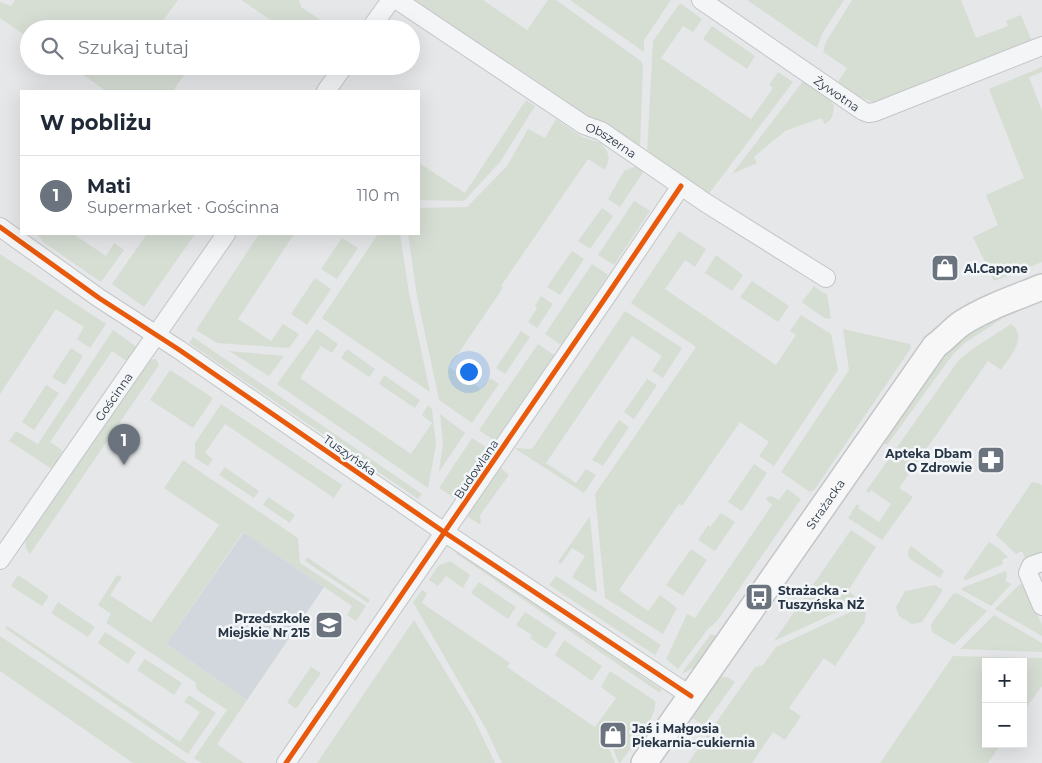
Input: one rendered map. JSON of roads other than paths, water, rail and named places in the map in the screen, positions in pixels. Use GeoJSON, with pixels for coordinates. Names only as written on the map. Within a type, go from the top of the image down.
{"type":"FeatureCollection","features":[{"type":"Feature","properties":{"kind":"street"},"geometry":{"type":"LineString","coordinates":[[376,20],[390,0]]}},
{"type":"Feature","properties":{"kind":"street","name":"Obszerna"},"geometry":{"type":"LineString","coordinates":[[397,0],[584,125],[601,131],[706,203],[826,278]]}},
{"type":"Feature","properties":{"kind":"street","name":"Żywotna"},"geometry":{"type":"LineString","coordinates":[[701,0],[868,113],[875,112],[1042,46]]}},
{"type":"Feature","properties":{"kind":"street"},"geometry":{"type":"LineString","coordinates":[[327,90],[338,75]]}},
{"type":"Feature","properties":{"kind":"street","name":"Budowlana"},"geometry":{"type":"LineString","coordinates":[[286,763],[681,186]]}},
{"type":"Feature","properties":{"kind":"street","name":"Tuszyńska"},"geometry":{"type":"LineString","coordinates":[[0,227],[100,298],[156,334],[444,532],[691,696]]}},
{"type":"Feature","properties":{"kind":"street","name":"Gościnna"},"geometry":{"type":"LineString","coordinates":[[0,560],[225,235]]}},
{"type":"Feature","properties":{"kind":"street","name":"Strażacka"},"geometry":{"type":"LineString","coordinates":[[644,763],[935,346],[971,318],[1042,287]]}},
{"type":"Feature","properties":{"kind":"street"},"geometry":{"type":"LineString","coordinates":[[1042,562],[1031,566],[1028,573],[1042,606]]}},
{"type":"Feature","properties":{"kind":"place","name":"Al.Capone"},"geometry":{"type":"Point","coordinates":[945,268]}},
{"type":"Feature","properties":{"kind":"place","name":"Apteka Dbam O Zdrowie"},"geometry":{"type":"Point","coordinates":[991,460]}},
{"type":"Feature","properties":{"kind":"place","name":"Mati"},"geometry":{"type":"Point","coordinates":[124,465]}},
{"type":"Feature","properties":{"kind":"place","name":"Strażacka - Tuszyńska NŻ"},"geometry":{"type":"Point","coordinates":[759,597]}},
{"type":"Feature","properties":{"kind":"place","name":"Przedszkole Miejskie Nr 215"},"geometry":{"type":"Point","coordinates":[329,625]}},
{"type":"Feature","properties":{"kind":"place","name":"Jaś i Małgosia Piekarnia-cukiernia"},"geometry":{"type":"Point","coordinates":[613,735]}}]}
